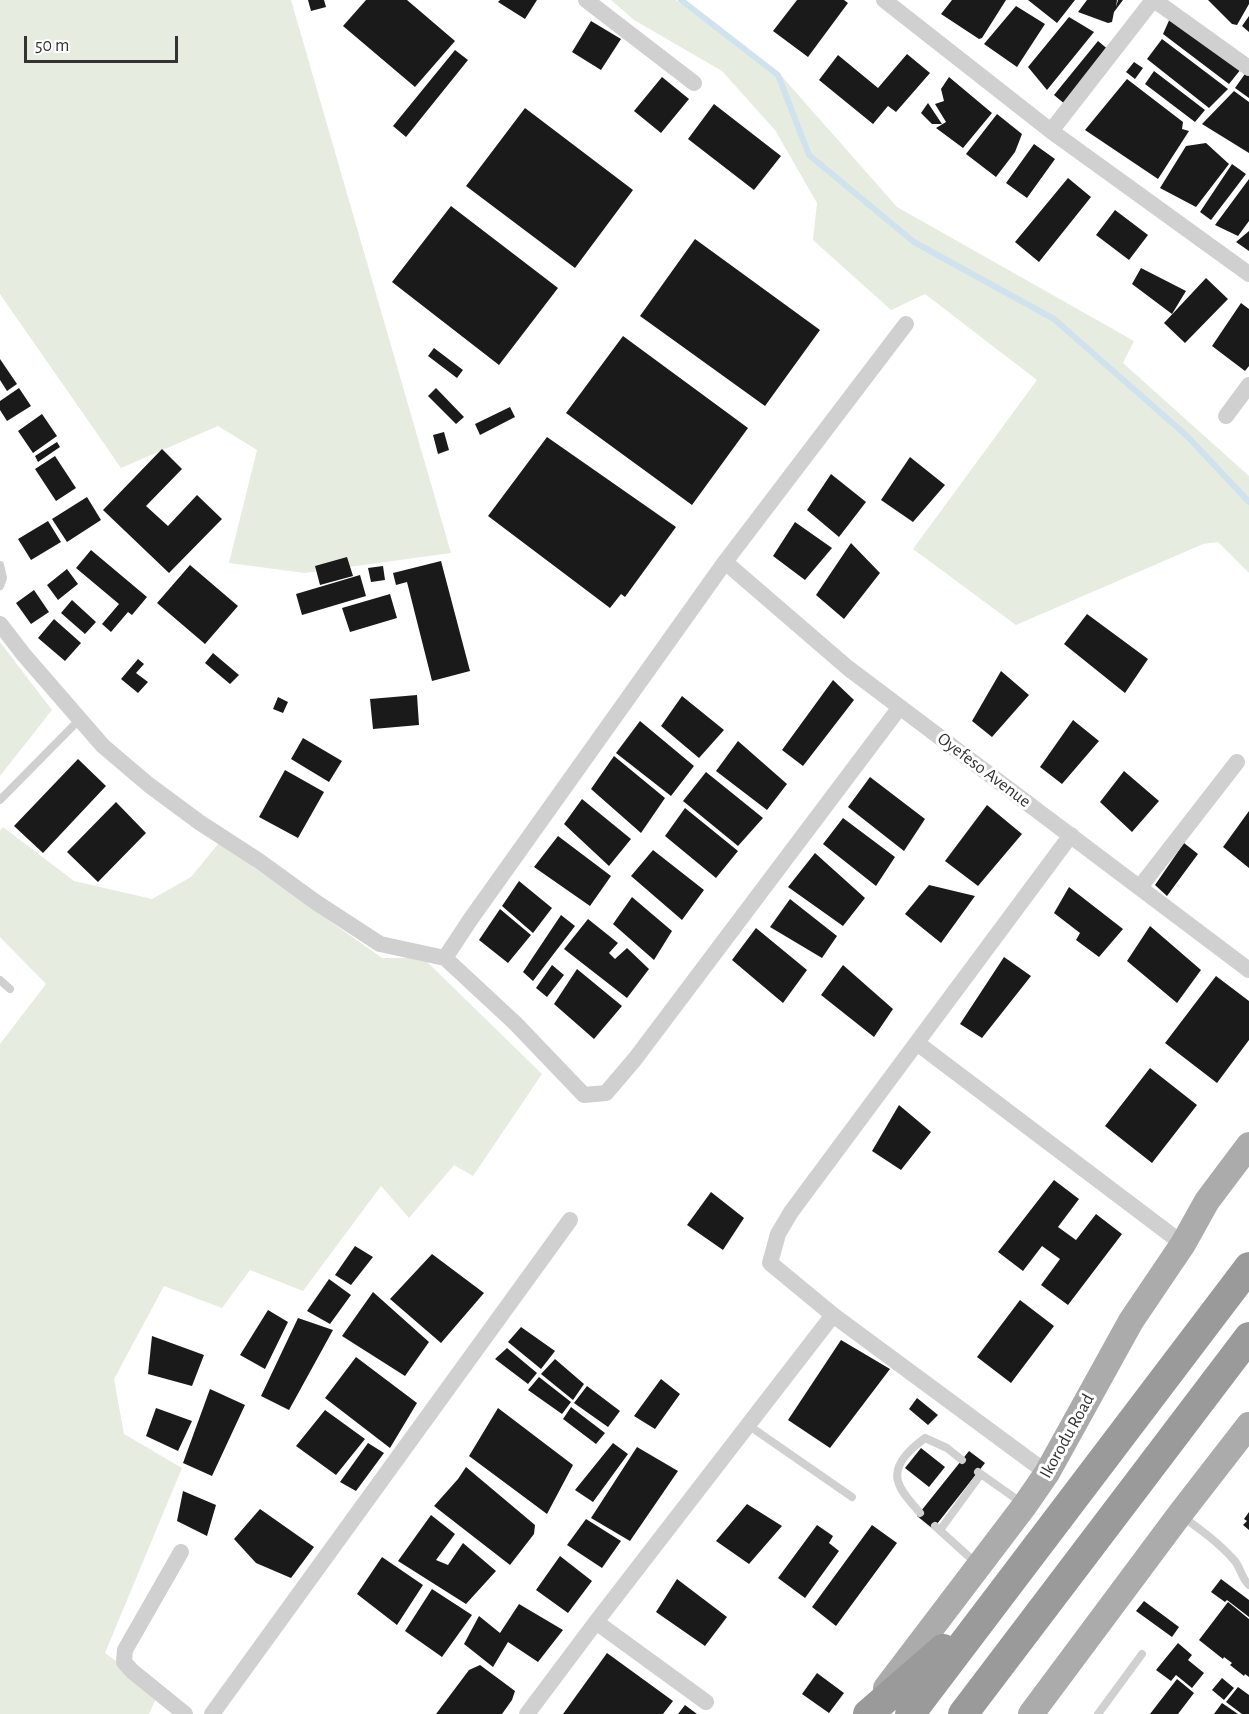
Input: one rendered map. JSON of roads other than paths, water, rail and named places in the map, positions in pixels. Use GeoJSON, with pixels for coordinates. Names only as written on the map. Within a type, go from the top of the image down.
{"type":"FeatureCollection","features":[{"type":"Feature","properties":{"kind":"highway","name":"Ikorodu Road"},"geometry":{"type":"LineString","coordinates":[[910,1714],[1249,1267]]}},
{"type":"Feature","properties":{"kind":"highway"},"geometry":{"type":"LineString","coordinates":[[963,1714],[1245,1347]]}},
{"type":"Feature","properties":{"kind":"highway"},"geometry":{"type":"LineString","coordinates":[[867,1714],[990,1607]]}},
{"type":"Feature","properties":{"kind":"main road","name":"Ikorodu Road"},"geometry":{"type":"LineString","coordinates":[[867,1714],[1047,1473],[1131,1321],[1183,1244],[1207,1201],[1249,1145]]}},
{"type":"Feature","properties":{"kind":"main road"},"geometry":{"type":"LineString","coordinates":[[1031,1714],[1180,1514],[1246,1435]]}},
{"type":"Feature","properties":{"kind":"street"},"geometry":{"type":"LineString","coordinates":[[585,0],[694,83]]}},
{"type":"Feature","properties":{"kind":"street"},"geometry":{"type":"LineString","coordinates":[[884,0],[1051,131],[1249,274]]}},
{"type":"Feature","properties":{"kind":"street"},"geometry":{"type":"LineString","coordinates":[[1051,131],[1153,0],[1249,68]]}},
{"type":"Feature","properties":{"kind":"street"},"geometry":{"type":"LineString","coordinates":[[445,958],[725,562],[906,324]]}},
{"type":"Feature","properties":{"kind":"street"},"geometry":{"type":"LineString","coordinates":[[1226,416],[1249,385]]}},
{"type":"Feature","properties":{"kind":"street","name":"Oyefeso Avenue"},"geometry":{"type":"LineString","coordinates":[[725,562],[848,668],[1249,970]]}},
{"type":"Feature","properties":{"kind":"street"},"geometry":{"type":"LineString","coordinates":[[0,624],[102,746],[149,785],[199,822],[380,944],[445,958],[515,1023],[584,1095],[606,1093],[635,1059],[900,707]]}},
{"type":"Feature","properties":{"kind":"street"},"geometry":{"type":"LineString","coordinates":[[1140,887],[1237,762]]}},
{"type":"Feature","properties":{"kind":"street"},"geometry":{"type":"LineString","coordinates":[[1047,1473],[833,1315],[770,1263],[778,1234],[791,1212],[1071,835]]}},
{"type":"Feature","properties":{"kind":"street"},"geometry":{"type":"LineString","coordinates":[[917,1042],[1183,1244]]}},
{"type":"Feature","properties":{"kind":"street"},"geometry":{"type":"LineString","coordinates":[[212,1714],[570,1220]]}},
{"type":"Feature","properties":{"kind":"street"},"geometry":{"type":"LineString","coordinates":[[527,1714],[833,1315]]}},
{"type":"Feature","properties":{"kind":"street"},"geometry":{"type":"LineString","coordinates":[[180,1552],[125,1650],[124,1662],[185,1714]]}},
{"type":"Feature","properties":{"kind":"street"},"geometry":{"type":"LineString","coordinates":[[596,1622],[706,1701]]}},
{"type":"Feature","properties":{"kind":"lane"},"geometry":{"type":"LineString","coordinates":[[0,565],[3,578],[0,586]]}},
{"type":"Feature","properties":{"kind":"lane"},"geometry":{"type":"LineString","coordinates":[[0,800],[80,719]]}},
{"type":"Feature","properties":{"kind":"lane"},"geometry":{"type":"LineString","coordinates":[[0,980],[10,988]]}},
{"type":"Feature","properties":{"kind":"lane"},"geometry":{"type":"LineString","coordinates":[[748,1425],[852,1497]]}},
{"type":"Feature","properties":{"kind":"lane"},"geometry":{"type":"LineString","coordinates":[[920,1513],[905,1495],[897,1480],[899,1467],[910,1449],[925,1438],[962,1460]]}},
{"type":"Feature","properties":{"kind":"lane"},"geometry":{"type":"LineString","coordinates":[[979,1565],[938,1528],[980,1473],[1025,1505]]}},
{"type":"Feature","properties":{"kind":"lane"},"geometry":{"type":"LineString","coordinates":[[1180,1514],[1219,1544],[1237,1563],[1244,1581],[1249,1585]]}},
{"type":"Feature","properties":{"kind":"lane"},"geometry":{"type":"LineString","coordinates":[[1098,1714],[1142,1654]]}},
{"type":"Feature","properties":{"kind":"waterway"},"geometry":{"type":"LineString","coordinates":[[681,0],[778,75],[809,155],[914,242],[1054,319],[1187,436],[1249,502]]}}]}
